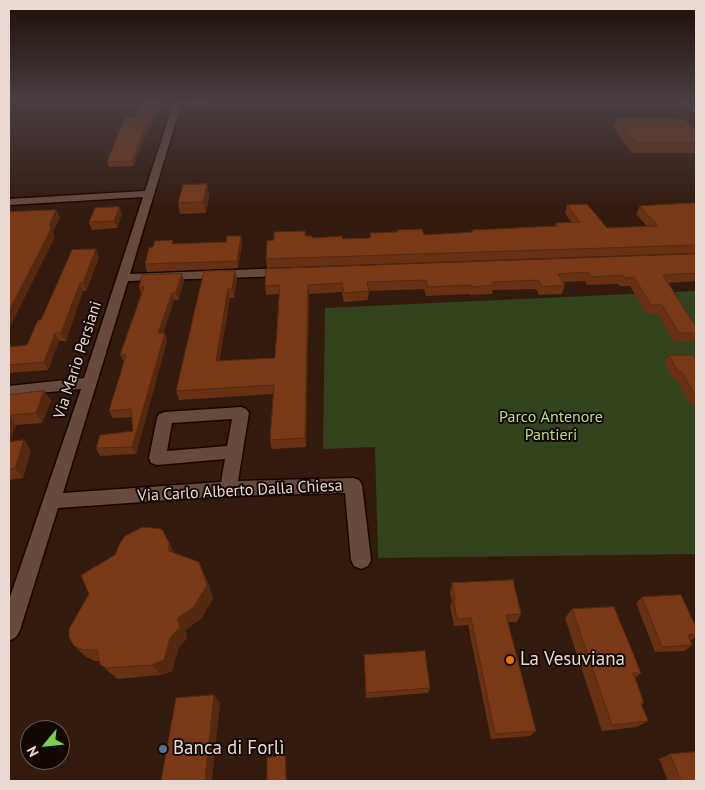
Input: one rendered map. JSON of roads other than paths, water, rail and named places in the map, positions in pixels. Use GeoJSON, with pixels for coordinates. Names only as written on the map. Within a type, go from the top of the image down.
{"type":"FeatureCollection","features":[{"type":"Feature","properties":{"kind":"street","name":"Via Mario Persiani"},"geometry":{"type":"LineString","coordinates":[[9,630],[90,383],[167,138]]}},
{"type":"Feature","properties":{"kind":"street"},"geometry":{"type":"LineString","coordinates":[[9,202],[149,194]]}},
{"type":"Feature","properties":{"kind":"street"},"geometry":{"type":"LineString","coordinates":[[123,278],[301,272]]}},
{"type":"Feature","properties":{"kind":"street"},"geometry":{"type":"LineString","coordinates":[[9,391],[90,383]]}},
{"type":"Feature","properties":{"kind":"street"},"geometry":{"type":"LineString","coordinates":[[228,489],[241,413],[165,418],[157,458],[234,452]]}},
{"type":"Feature","properties":{"kind":"street","name":"Via Carlo Alberto Dalla Chiesa"},"geometry":{"type":"LineString","coordinates":[[51,501],[228,489],[353,485],[360,560]]}},
{"type":"Feature","properties":{"kind":"place","name":"La Vesuviana"},"geometry":{"type":"Point","coordinates":[510,660]}},
{"type":"Feature","properties":{"kind":"place","name":"Banca di Forlì"},"geometry":{"type":"Point","coordinates":[163,749]}},
{"type":"Feature","properties":{"kind":"park label","name":"Parco Antenore Pantieri"},"geometry":{"type":"Point","coordinates":[551,426]}}]}
